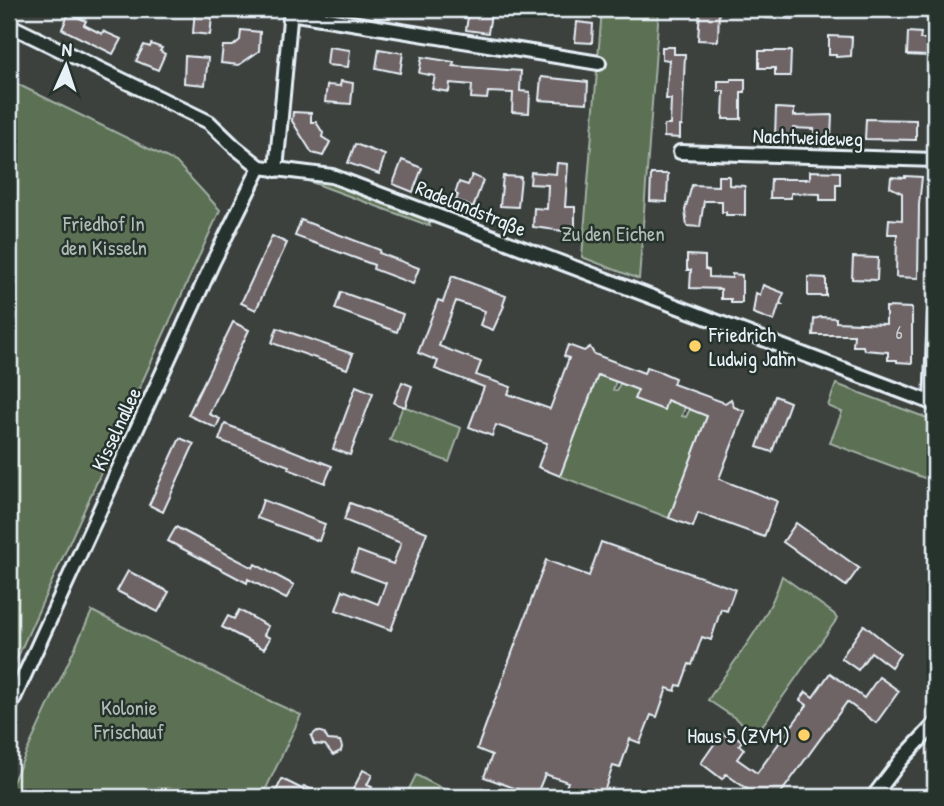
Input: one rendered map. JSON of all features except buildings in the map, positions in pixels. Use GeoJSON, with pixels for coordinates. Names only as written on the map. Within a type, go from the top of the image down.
{"type":"FeatureCollection","features":[{"type":"Feature","properties":{"kind":"street"},"geometry":{"type":"LineString","coordinates":[[276,170],[291,11],[599,63]]}},
{"type":"Feature","properties":{"kind":"street","name":"Radelandstraße"},"geometry":{"type":"LineString","coordinates":[[9,25],[209,122],[234,148],[260,167],[320,174],[345,181],[933,403]]}},
{"type":"Feature","properties":{"kind":"street","name":"Nachtweideweg"},"geometry":{"type":"LineString","coordinates":[[680,152],[935,160]]}},
{"type":"Feature","properties":{"kind":"street","name":"Kisselnallee"},"geometry":{"type":"LineString","coordinates":[[9,709],[213,262],[260,167]]}},
{"type":"Feature","properties":{"kind":"street"},"geometry":{"type":"LineString","coordinates":[[933,403],[935,314]]}},
{"type":"Feature","properties":{"kind":"street"},"geometry":{"type":"LineString","coordinates":[[873,797],[902,759],[935,724]]}},
{"type":"Feature","properties":{"kind":"green space","name":"Zu den Eichen"},"geometry":{"type":"Polygon","coordinates":[[[602,9],[659,9],[639,279],[582,257],[602,9]]]}},
{"type":"Feature","properties":{"kind":"green space","name":"Friedhof In den Kisseln"},"geometry":{"type":"Polygon","coordinates":[[[9,80],[176,162],[220,210],[9,676],[9,80]]]}},
{"type":"Feature","properties":{"kind":"green space"},"geometry":{"type":"Polygon","coordinates":[[[303,179],[331,182],[427,218],[430,226],[303,179]]]}},
{"type":"Feature","properties":{"kind":"green space"},"geometry":{"type":"Polygon","coordinates":[[[598,375],[616,381],[613,390],[617,391],[620,383],[638,390],[635,399],[663,410],[667,400],[685,407],[682,416],[686,417],[690,409],[707,416],[669,518],[560,476],[598,375]]]}},
{"type":"Feature","properties":{"kind":"green space"},"geometry":{"type":"Polygon","coordinates":[[[836,384],[935,421],[935,482],[830,443],[842,412],[828,406],[836,384]]]}},
{"type":"Feature","properties":{"kind":"green space"},"geometry":{"type":"Polygon","coordinates":[[[403,406],[461,428],[449,462],[390,440],[403,406]]]}},
{"type":"Feature","properties":{"kind":"green space"},"geometry":{"type":"Polygon","coordinates":[[[782,576],[837,619],[761,727],[750,728],[708,700],[759,625],[782,576]]]}},
{"type":"Feature","properties":{"kind":"green space","name":"Kolonie Frischauf"},"geometry":{"type":"Polygon","coordinates":[[[92,611],[301,715],[262,797],[9,797],[9,790],[92,611]]]}},
{"type":"Feature","properties":{"kind":"green space"},"geometry":{"type":"Polygon","coordinates":[[[416,775],[459,797],[405,797],[416,775]]]}},
{"type":"Feature","properties":{"kind":"place","name":"Friedrich Ludwig Jahn"},"geometry":{"type":"Point","coordinates":[695,346]}},
{"type":"Feature","properties":{"kind":"place","name":"Haus 5 (ZVM)"},"geometry":{"type":"Point","coordinates":[804,735]}}]}
